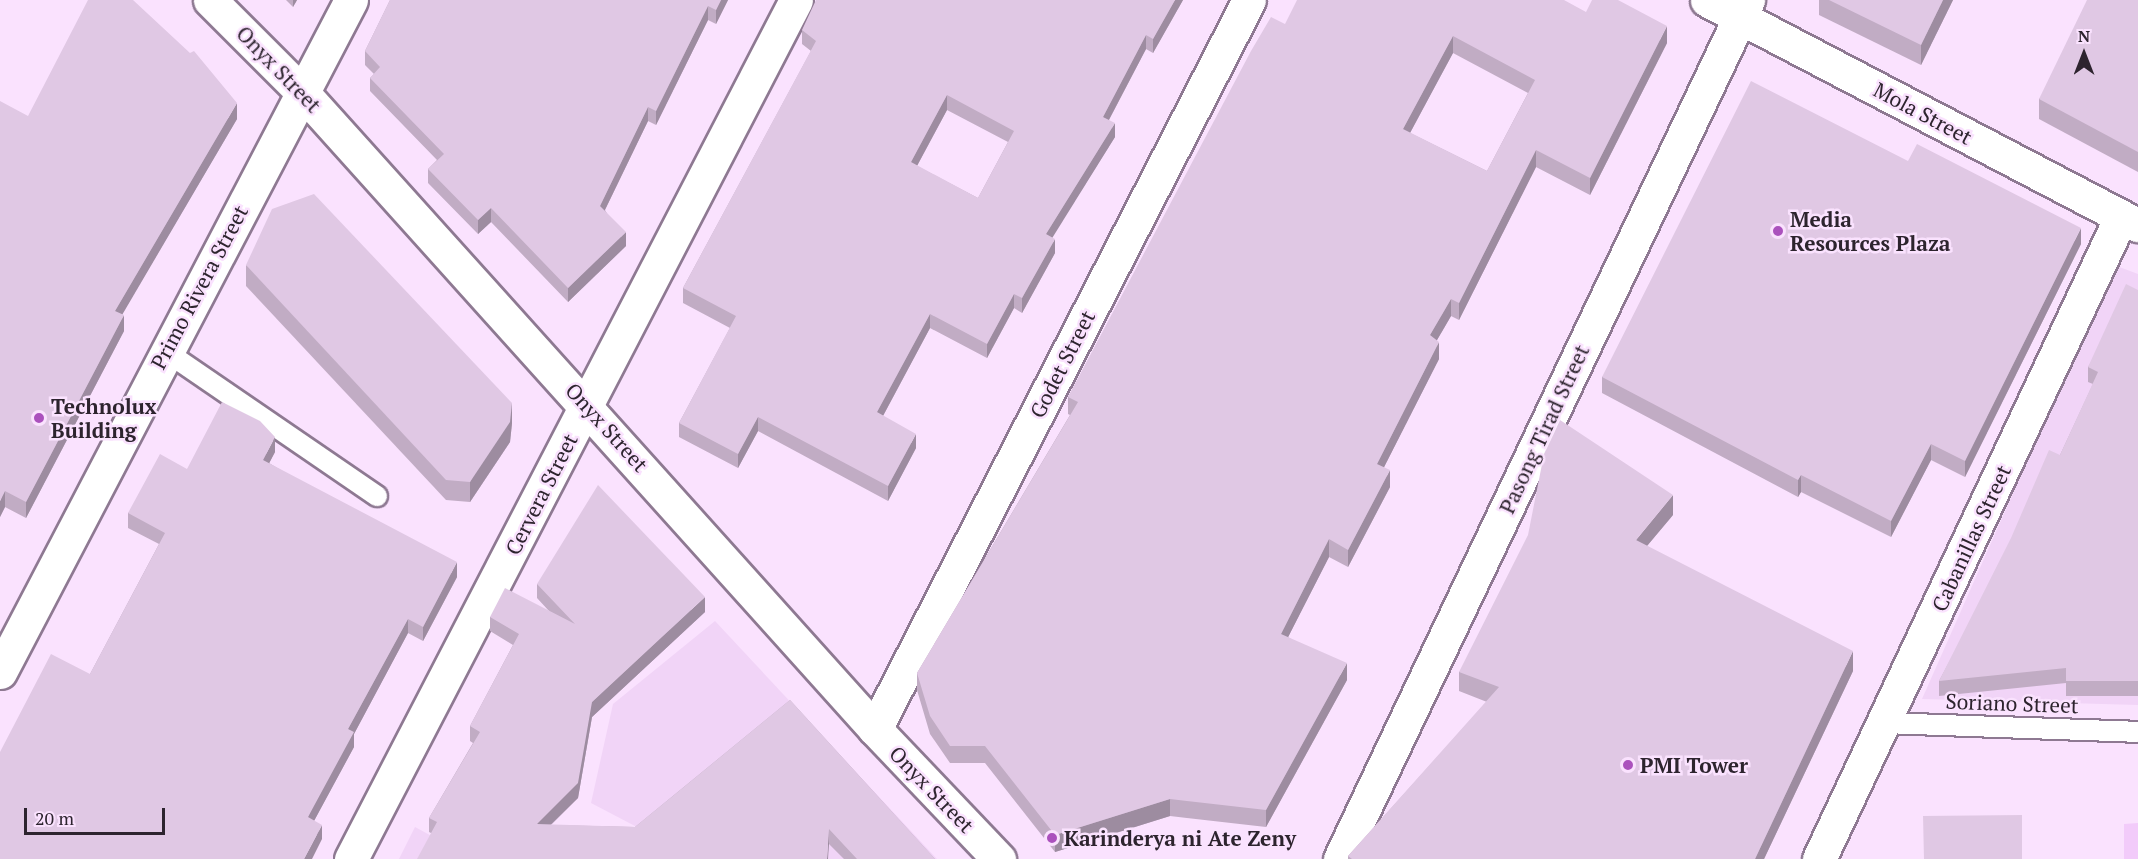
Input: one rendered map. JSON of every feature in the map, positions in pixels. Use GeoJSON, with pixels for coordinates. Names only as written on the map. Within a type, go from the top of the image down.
{"type":"FeatureCollection","features":[{"type":"Feature","properties":{"kind":"street","name":"Onyx Street"},"geometry":{"type":"LineString","coordinates":[[210,0],[302,92],[588,404],[875,729],[999,859]]}},
{"type":"Feature","properties":{"kind":"street","name":"Primo Rivera Street"},"geometry":{"type":"LineString","coordinates":[[0,672],[165,351],[351,0]]}},
{"type":"Feature","properties":{"kind":"street","name":"Cervera Street"},"geometry":{"type":"LineString","coordinates":[[351,859],[796,0]]}},
{"type":"Feature","properties":{"kind":"street","name":"Godet Street"},"geometry":{"type":"LineString","coordinates":[[875,729],[1249,0]]}},
{"type":"Feature","properties":{"kind":"street","name":"Mola Street"},"geometry":{"type":"LineString","coordinates":[[1707,0],[1744,8],[2130,221]]}},
{"type":"Feature","properties":{"kind":"street","name":"Pasong Tirad Street"},"geometry":{"type":"LineString","coordinates":[[1340,859],[1744,8]]}},
{"type":"Feature","properties":{"kind":"street","name":"Cabanillas Street"},"geometry":{"type":"LineString","coordinates":[[1819,859],[2130,221]]}},
{"type":"Feature","properties":{"kind":"lane"},"geometry":{"type":"LineString","coordinates":[[165,351],[377,496]]}},
{"type":"Feature","properties":{"kind":"lane","name":"Soriano Street"},"geometry":{"type":"LineString","coordinates":[[1884,723],[2138,732]]}},
{"type":"Feature","properties":{"kind":"shaded area"},"geometry":{"type":"Polygon","coordinates":[[[2114,265],[2138,274],[2138,705],[1922,699],[2114,265]]]}},
{"type":"Feature","properties":{"kind":"shaded area"},"geometry":{"type":"Polygon","coordinates":[[[715,621],[937,859],[698,859],[591,803],[613,704],[715,621]]]}},
{"type":"Feature","properties":{"kind":"shaded area"},"geometry":{"type":"Polygon","coordinates":[[[2138,823],[2138,859],[2124,859],[2124,824],[2138,823]]]}},
{"type":"Feature","properties":{"kind":"shaded area"},"geometry":{"type":"Polygon","coordinates":[[[415,827],[474,859],[399,859],[415,827]]]}},
{"type":"Feature","properties":{"kind":"building"},"geometry":{"type":"Polygon","coordinates":[[[88,0],[133,0],[190,53],[194,51],[237,103],[115,311],[124,315],[26,502],[5,491],[0,501],[0,101],[28,116],[88,0]]]}},
{"type":"Feature","properties":{"kind":"building"},"geometry":{"type":"Polygon","coordinates":[[[390,0],[721,0],[716,10],[708,6],[656,111],[648,107],[600,206],[626,232],[568,288],[491,208],[478,220],[428,169],[444,154],[370,78],[380,67],[365,51],[390,0]]]}},
{"type":"Feature","properties":{"kind":"building"},"geometry":{"type":"Polygon","coordinates":[[[816,0],[1175,0],[1153,39],[1146,35],[1103,117],[1115,123],[1046,234],[1055,239],[1022,298],[1014,294],[987,344],[930,314],[877,412],[916,434],[888,486],[758,417],[738,454],[679,423],[736,316],[683,288],[816,41],[802,30],[816,0]],[[947,95],[911,162],[978,198],[1014,131],[947,95]]]}},
{"type":"Feature","properties":{"kind":"building"},"geometry":{"type":"Polygon","coordinates":[[[1297,0],[1564,0],[1586,12],[1592,0],[1618,0],[1667,26],[1590,178],[1536,150],[1459,303],[1451,299],[1430,335],[1439,342],[1377,464],[1390,470],[1348,550],[1329,539],[1281,634],[1347,663],[1266,810],[1170,799],[1055,835],[985,746],[950,746],[930,716],[917,673],[1078,402],[1068,397],[1251,51],[1271,17],[1285,24],[1297,0]],[[1453,36],[1403,129],[1487,171],[1535,80],[1453,36]]]}},
{"type":"Feature","properties":{"kind":"building"},"geometry":{"type":"Polygon","coordinates":[[[1829,0],[1943,0],[1921,45],[1829,0]]]}},
{"type":"Feature","properties":{"kind":"building"},"geometry":{"type":"Polygon","coordinates":[[[2087,0],[2138,0],[2138,152],[2039,99],[2087,0]]]}},
{"type":"Feature","properties":{"kind":"building"},"geometry":{"type":"Polygon","coordinates":[[[1751,81],[1908,161],[1917,144],[2081,228],[1965,461],[1931,444],[1891,521],[1801,475],[1798,480],[1602,377],[1751,81]]]}},
{"type":"Feature","properties":{"kind":"building"},"geometry":{"type":"Polygon","coordinates":[[[314,194],[512,403],[510,422],[470,482],[446,480],[246,265],[272,209],[314,194]]]}},
{"type":"Feature","properties":{"kind":"building"},"geometry":{"type":"Polygon","coordinates":[[[2126,284],[2138,290],[2138,681],[2066,681],[2066,668],[1939,681],[2011,538],[2049,450],[2060,455],[2098,372],[2088,367],[2126,284]]]}},
{"type":"Feature","properties":{"kind":"building"},"geometry":{"type":"Polygon","coordinates":[[[222,402],[260,421],[275,437],[263,460],[457,562],[423,627],[408,619],[348,729],[354,732],[308,817],[322,825],[304,859],[0,859],[0,752],[51,654],[90,674],[165,533],[128,513],[160,454],[187,469],[222,402]]]}},
{"type":"Feature","properties":{"kind":"building","name":"PMI Tower"},"geometry":{"type":"Polygon","coordinates":[[[1560,420],[1673,495],[1636,540],[1853,651],[1755,859],[1352,859],[1348,856],[1499,687],[1459,672],[1528,535],[1544,454],[1560,420]]]}},
{"type":"Feature","properties":{"kind":"building"},"geometry":{"type":"Polygon","coordinates":[[[598,485],[705,597],[592,702],[578,783],[537,824],[635,827],[790,700],[935,859],[857,859],[829,829],[827,859],[417,859],[437,822],[429,818],[480,732],[470,726],[519,634],[490,617],[505,588],[575,624],[537,584],[598,485]]]}},
{"type":"Feature","properties":{"kind":"building"},"geometry":{"type":"Polygon","coordinates":[[[2022,815],[2022,859],[1924,859],[1923,816],[2022,815]]]}},
{"type":"Feature","properties":{"kind":"place","name":"Media Resources Plaza"},"geometry":{"type":"Point","coordinates":[1778,231]}},
{"type":"Feature","properties":{"kind":"place","name":"Technolux Building"},"geometry":{"type":"Point","coordinates":[39,418]}},
{"type":"Feature","properties":{"kind":"place","name":"PMI Tower"},"geometry":{"type":"Point","coordinates":[1628,765]}},
{"type":"Feature","properties":{"kind":"place","name":"Karinderya ni Ate Zeny"},"geometry":{"type":"Point","coordinates":[1052,838]}}]}
